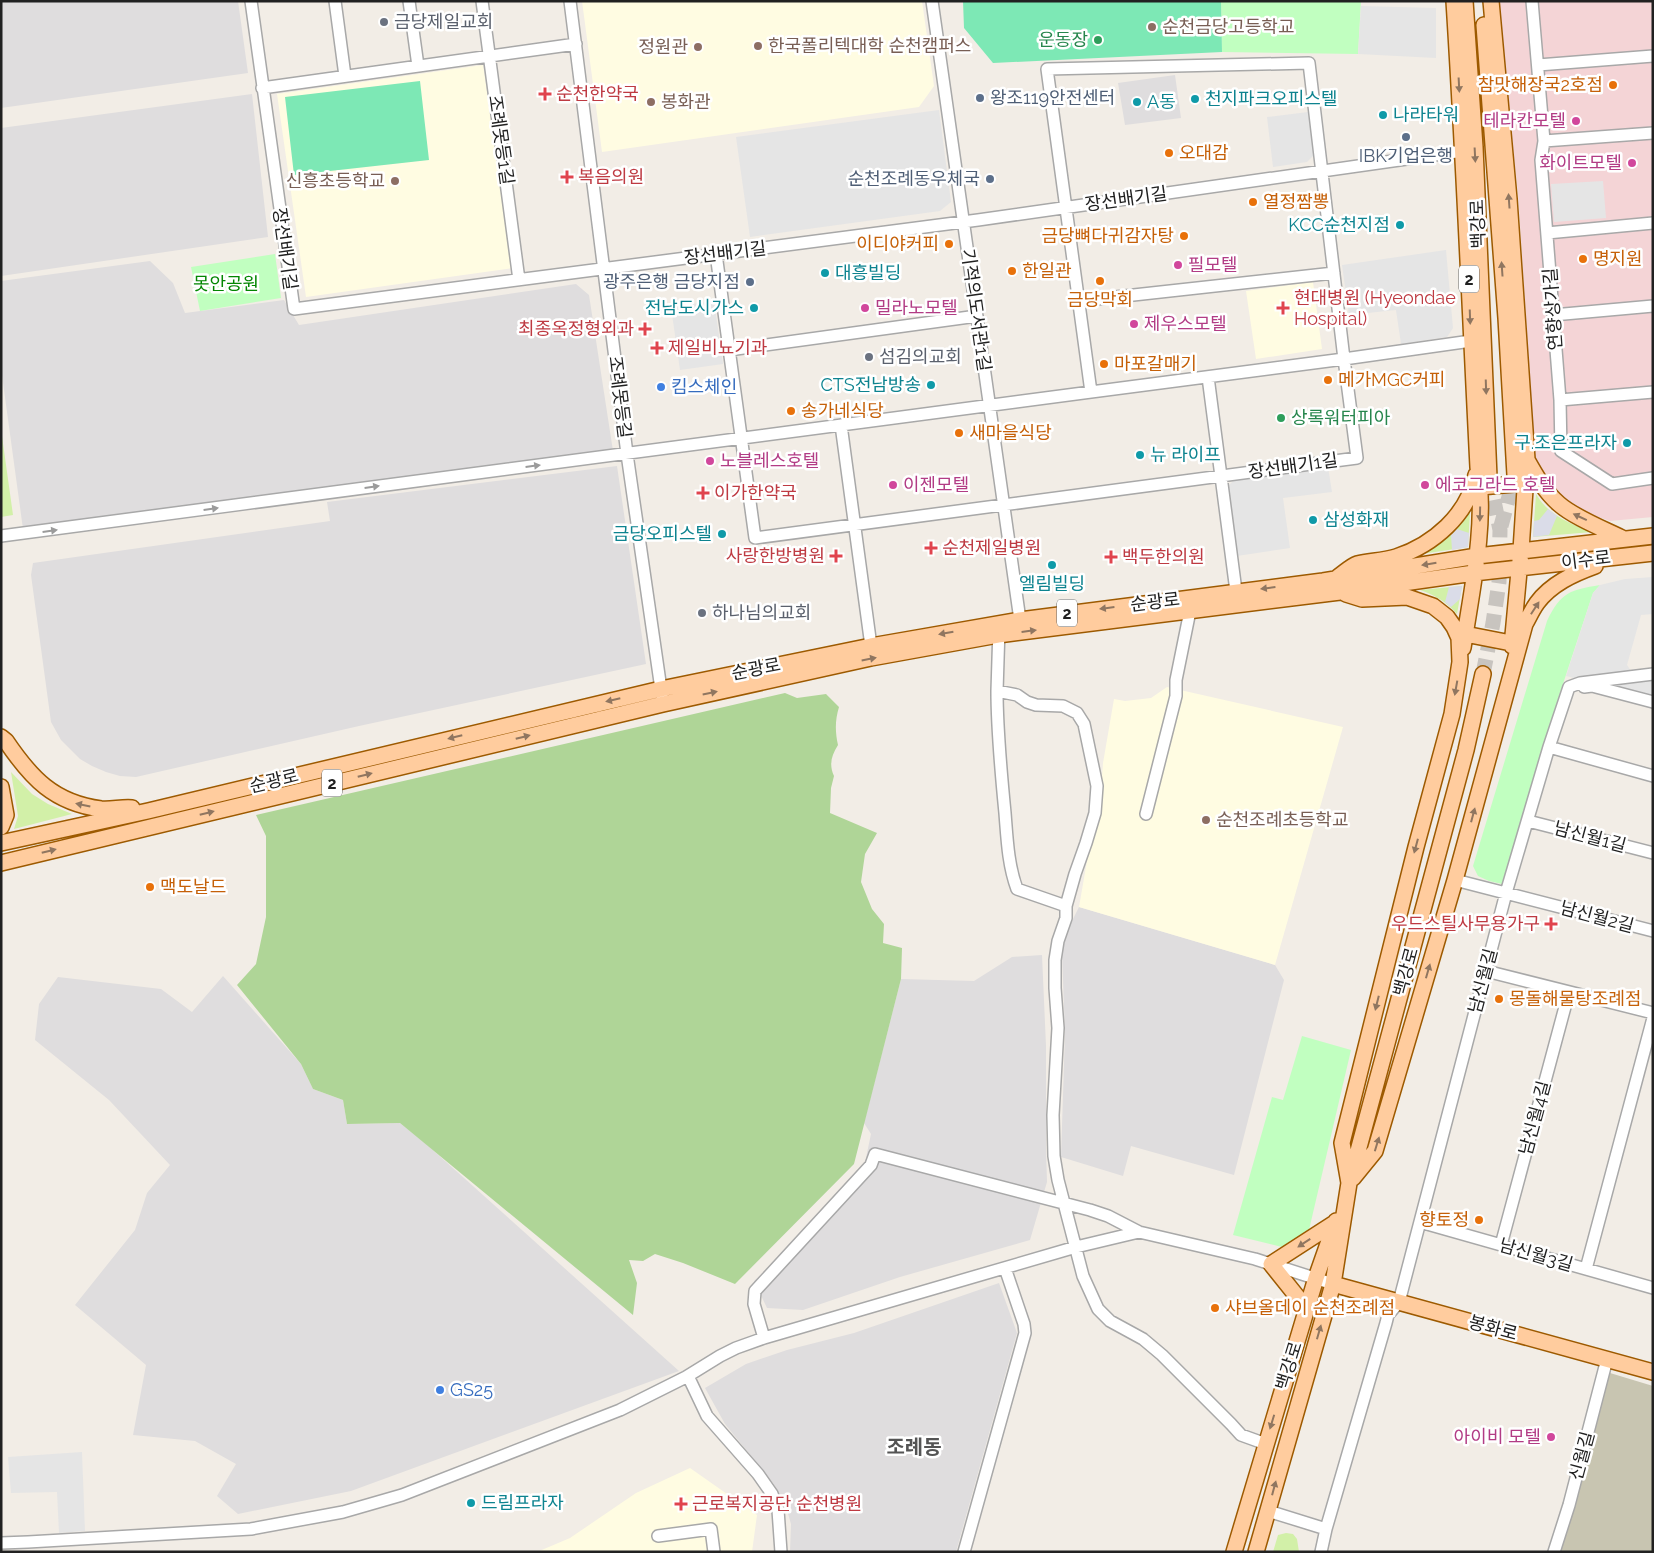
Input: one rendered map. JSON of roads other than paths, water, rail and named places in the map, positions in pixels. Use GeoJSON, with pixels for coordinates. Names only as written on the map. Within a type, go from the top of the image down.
{"type":"FeatureCollection","features":[{"type":"Feature","properties":{"kind":"main road","name":"2"},"geometry":{"type":"LineString","coordinates":[[1454,1],[1471,341],[1483,477],[1477,556]]}},
{"type":"Feature","properties":{"kind":"main road","name":"백강로"},"geometry":{"type":"LineString","coordinates":[[1465,1],[1475,147],[1483,477]]}},
{"type":"Feature","properties":{"kind":"main road","name":"백강로"},"geometry":{"type":"LineString","coordinates":[[1482,1],[1520,479]]}},
{"type":"Feature","properties":{"kind":"main road"},"geometry":{"type":"LineString","coordinates":[[1491,1],[1509,189],[1527,459],[1520,479],[1521,550],[1511,643],[1512,670]]}},
{"type":"Feature","properties":{"kind":"main road"},"geometry":{"type":"LineString","coordinates":[[1527,459],[1538,480],[1557,503],[1570,512],[1624,539]]}},
{"type":"Feature","properties":{"kind":"main road","name":"2"},"geometry":{"type":"LineString","coordinates":[[1337,586],[1356,564],[1394,558],[1436,535],[1455,518],[1483,477]]}},
{"type":"Feature","properties":{"kind":"main road"},"geometry":{"type":"LineString","coordinates":[[1483,477],[1520,479]]}},
{"type":"Feature","properties":{"kind":"main road","name":"이수로"},"geometry":{"type":"LineString","coordinates":[[1521,550],[1653,536]]}},
{"type":"Feature","properties":{"kind":"main road","name":"순광로"},"geometry":{"type":"LineString","coordinates":[[1,863],[662,696],[870,646],[999,629],[1190,611],[1403,575],[1477,556],[1521,550]]}},
{"type":"Feature","properties":{"kind":"main road","name":"이수로"},"geometry":{"type":"LineString","coordinates":[[1520,569],[1653,553]]}},
{"type":"Feature","properties":{"kind":"main road"},"geometry":{"type":"LineString","coordinates":[[1349,1183],[1375,1151],[1455,880],[1525,624],[1536,604],[1552,588],[1574,573],[1625,555]]}},
{"type":"Feature","properties":{"kind":"main road"},"geometry":{"type":"LineString","coordinates":[[1349,1183],[1342,1143],[1416,847],[1452,714],[1477,556]]}},
{"type":"Feature","properties":{"kind":"main road","name":"순광로"},"geometry":{"type":"LineString","coordinates":[[1403,575],[1474,573],[1520,569]]}},
{"type":"Feature","properties":{"kind":"main road"},"geometry":{"type":"LineString","coordinates":[[1337,586],[1362,599],[1407,597],[1433,606],[1447,617],[1454,627],[1459,638],[1460,662]]}},
{"type":"Feature","properties":{"kind":"main road","name":"순광로"},"geometry":{"type":"LineString","coordinates":[[1,843],[662,696],[871,658],[999,629],[1020,620],[1236,592],[1337,586]]}},
{"type":"Feature","properties":{"kind":"main road"},"geometry":{"type":"LineString","coordinates":[[1465,634],[1511,643]]}},
{"type":"Feature","properties":{"kind":"main road","name":"백강로"},"geometry":{"type":"LineString","coordinates":[[1234,1552],[1316,1278],[1349,1183],[1466,750],[1483,674]]}},
{"type":"Feature","properties":{"kind":"main road"},"geometry":{"type":"LineString","coordinates":[[1,737],[32,776],[52,792],[77,804],[103,809],[129,808],[148,811]]}},
{"type":"Feature","properties":{"kind":"main road"},"geometry":{"type":"LineString","coordinates":[[1,787],[6,816],[1,827]]}},
{"type":"Feature","properties":{"kind":"main road","name":"백강로"},"geometry":{"type":"LineString","coordinates":[[1256,1552],[1333,1284],[1349,1183]]}},
{"type":"Feature","properties":{"kind":"main road"},"geometry":{"type":"LineString","coordinates":[[1307,1309],[1271,1264],[1336,1222]]}},
{"type":"Feature","properties":{"kind":"main road","name":"봉화로"},"geometry":{"type":"LineString","coordinates":[[1333,1284],[1653,1372]]}},
{"type":"Feature","properties":{"kind":"street","name":"장선배기길"},"geometry":{"type":"LineString","coordinates":[[251,1],[294,309],[964,221],[1463,151]]}},
{"type":"Feature","properties":{"kind":"street"},"geometry":{"type":"LineString","coordinates":[[335,1],[345,76]]}},
{"type":"Feature","properties":{"kind":"street"},"geometry":{"type":"LineString","coordinates":[[409,1],[418,66]]}},
{"type":"Feature","properties":{"kind":"street","name":"조례못등1길"},"geometry":{"type":"LineString","coordinates":[[482,1],[519,280]]}},
{"type":"Feature","properties":{"kind":"street","name":"조례못등길"},"geometry":{"type":"LineString","coordinates":[[570,1],[627,454],[662,696]]}},
{"type":"Feature","properties":{"kind":"street","name":"기적의도서관1길"},"geometry":{"type":"LineString","coordinates":[[932,1],[1020,620]]}},
{"type":"Feature","properties":{"kind":"street","name":"연향상가길"},"geometry":{"type":"LineString","coordinates":[[1532,1],[1544,141],[1541,160],[1560,400],[1560,451],[1612,484],[1653,478]]}},
{"type":"Feature","properties":{"kind":"street"},"geometry":{"type":"LineString","coordinates":[[262,88],[576,44]]}},
{"type":"Feature","properties":{"kind":"street"},"geometry":{"type":"LineString","coordinates":[[1538,65],[1653,56]]}},
{"type":"Feature","properties":{"kind":"street"},"geometry":{"type":"LineString","coordinates":[[1090,392],[1067,207],[1047,69],[1309,63],[1344,360]]}},
{"type":"Feature","properties":{"kind":"street"},"geometry":{"type":"LineString","coordinates":[[1544,141],[1653,133]]}},
{"type":"Feature","properties":{"kind":"street"},"geometry":{"type":"LineString","coordinates":[[1547,233],[1653,223]]}},
{"type":"Feature","properties":{"kind":"street"},"geometry":{"type":"LineString","coordinates":[[716,254],[741,439]]}},
{"type":"Feature","properties":{"kind":"street"},"geometry":{"type":"LineString","coordinates":[[1079,301],[1334,273]]}},
{"type":"Feature","properties":{"kind":"street"},"geometry":{"type":"LineString","coordinates":[[1553,315],[1653,306]]}},
{"type":"Feature","properties":{"kind":"street"},"geometry":{"type":"LineString","coordinates":[[729,350],[977,316]]}},
{"type":"Feature","properties":{"kind":"street"},"geometry":{"type":"LineString","coordinates":[[1,536],[1208,376],[1344,360],[1471,341]]}},
{"type":"Feature","properties":{"kind":"street","name":"장선배기1길"},"geometry":{"type":"LineString","coordinates":[[741,439],[755,538],[1357,458],[1344,360]]}},
{"type":"Feature","properties":{"kind":"street"},"geometry":{"type":"LineString","coordinates":[[1208,376],[1236,592]]}},
{"type":"Feature","properties":{"kind":"street"},"geometry":{"type":"LineString","coordinates":[[1560,400],[1653,392]]}},
{"type":"Feature","properties":{"kind":"street"},"geometry":{"type":"LineString","coordinates":[[841,425],[870,646]]}},
{"type":"Feature","properties":{"kind":"street"},"geometry":{"type":"LineString","coordinates":[[1146,814],[1176,696],[1176,680],[1190,611]]}},
{"type":"Feature","properties":{"kind":"street"},"geometry":{"type":"LineString","coordinates":[[999,629],[997,691],[999,754],[1008,848],[1013,878],[1017,888],[1066,906]]}},
{"type":"Feature","properties":{"kind":"street"},"geometry":{"type":"LineString","coordinates":[[1569,687],[1580,683],[1653,674]]}},
{"type":"Feature","properties":{"kind":"street"},"geometry":{"type":"LineString","coordinates":[[1569,687],[1592,686],[1653,702]]}},
{"type":"Feature","properties":{"kind":"street","name":"남신월길"},"geometry":{"type":"LineString","coordinates":[[1320,1552],[1388,1315],[1399,1302],[1506,893],[1549,747],[1569,687]]}},
{"type":"Feature","properties":{"kind":"street"},"geometry":{"type":"LineString","coordinates":[[997,691],[1017,695],[1036,705],[1063,706],[1077,712],[1084,724],[1097,786],[1095,813],[1074,874],[1066,906],[1066,918],[1058,941],[1055,960],[1058,1028],[1053,1115],[1054,1156],[1083,1276],[1098,1309],[1110,1321],[1143,1339],[1162,1355],[1226,1418],[1240,1435],[1266,1444]]}},
{"type":"Feature","properties":{"kind":"street"},"geometry":{"type":"LineString","coordinates":[[1549,747],[1653,776]]}},
{"type":"Feature","properties":{"kind":"street","name":"남신월1길"},"geometry":{"type":"LineString","coordinates":[[1528,821],[1653,853]]}},
{"type":"Feature","properties":{"kind":"street","name":"남신월2길"},"geometry":{"type":"LineString","coordinates":[[1455,880],[1653,931]]}},
{"type":"Feature","properties":{"kind":"street"},"geometry":{"type":"LineString","coordinates":[[1486,971],[1653,1013]]}},
{"type":"Feature","properties":{"kind":"street","name":"남신월4길"},"geometry":{"type":"LineString","coordinates":[[1501,1245],[1569,992]]}},
{"type":"Feature","properties":{"kind":"street"},"geometry":{"type":"LineString","coordinates":[[1586,1269],[1653,1018]]}},
{"type":"Feature","properties":{"kind":"street"},"geometry":{"type":"LineString","coordinates":[[764,1338],[754,1304],[755,1291],[871,1166],[875,1154],[1090,1210],[1108,1216],[1140,1232],[1271,1264],[1333,1284]]}},
{"type":"Feature","properties":{"kind":"street","name":"남신월3길"},"geometry":{"type":"LineString","coordinates":[[1420,1222],[1653,1288]]}},
{"type":"Feature","properties":{"kind":"street"},"geometry":{"type":"LineString","coordinates":[[1,1543],[252,1529],[343,1512],[402,1495],[565,1433],[620,1410],[688,1376],[736,1348],[764,1338],[1076,1246],[1140,1232]]}},
{"type":"Feature","properties":{"kind":"street"},"geometry":{"type":"LineString","coordinates":[[964,1552],[1025,1332],[1005,1268]]}},
{"type":"Feature","properties":{"kind":"street","name":"신월길"},"geometry":{"type":"LineString","coordinates":[[1554,1552],[1569,1505],[1607,1359]]}},
{"type":"Feature","properties":{"kind":"street"},"geometry":{"type":"LineString","coordinates":[[688,1376],[707,1416],[758,1474],[772,1494],[778,1510],[781,1552]]}},
{"type":"Feature","properties":{"kind":"street"},"geometry":{"type":"LineString","coordinates":[[1268,1511],[1326,1529]]}},
{"type":"Feature","properties":{"kind":"street"},"geometry":{"type":"LineString","coordinates":[[658,1536],[711,1529],[714,1552]]}},
{"type":"Feature","properties":{"kind":"tunnel"},"geometry":{"type":"LineString","coordinates":[[1501,526],[1515,475]]}},
{"type":"Feature","properties":{"kind":"tunnel"},"geometry":{"type":"LineString","coordinates":[[1483,674],[1499,582],[1500,530],[1489,477]]}},
{"type":"Feature","properties":{"kind":"place","name":"금당제일교회"},"geometry":{"type":"Point","coordinates":[384,22]}},
{"type":"Feature","properties":{"kind":"place","name":"순천금당고등학교"},"geometry":{"type":"Point","coordinates":[1152,27]}},
{"type":"Feature","properties":{"kind":"place","name":"운동장"},"geometry":{"type":"Point","coordinates":[1098,40]}},
{"type":"Feature","properties":{"kind":"place","name":"한국폴리텍대학 순천캠퍼스"},"geometry":{"type":"Point","coordinates":[758,46]}},
{"type":"Feature","properties":{"kind":"place","name":"정원관"},"geometry":{"type":"Point","coordinates":[698,47]}},
{"type":"Feature","properties":{"kind":"place","name":"참맛해장국2호점"},"geometry":{"type":"Point","coordinates":[1613,85]}},
{"type":"Feature","properties":{"kind":"place","name":"순천한약국"},"geometry":{"type":"Point","coordinates":[545,94]}},
{"type":"Feature","properties":{"kind":"place","name":"왕조119안전센터"},"geometry":{"type":"Point","coordinates":[980,98]}},
{"type":"Feature","properties":{"kind":"place","name":"천지파크오피스텔"},"geometry":{"type":"Point","coordinates":[1195,99]}},
{"type":"Feature","properties":{"kind":"place","name":"봉화관"},"geometry":{"type":"Point","coordinates":[651,102]}},
{"type":"Feature","properties":{"kind":"place","name":"A동"},"geometry":{"type":"Point","coordinates":[1137,102]}},
{"type":"Feature","properties":{"kind":"place","name":"나라타워"},"geometry":{"type":"Point","coordinates":[1383,115]}},
{"type":"Feature","properties":{"kind":"place","name":"테라칸모텔"},"geometry":{"type":"Point","coordinates":[1576,121]}},
{"type":"Feature","properties":{"kind":"place","name":"IBK기업은행"},"geometry":{"type":"Point","coordinates":[1406,137]}},
{"type":"Feature","properties":{"kind":"place","name":"오대감"},"geometry":{"type":"Point","coordinates":[1169,153]}},
{"type":"Feature","properties":{"kind":"place","name":"화이트모텔"},"geometry":{"type":"Point","coordinates":[1632,163]}},
{"type":"Feature","properties":{"kind":"place","name":"복음의원"},"geometry":{"type":"Point","coordinates":[567,177]}},
{"type":"Feature","properties":{"kind":"place","name":"순천조례동우체국"},"geometry":{"type":"Point","coordinates":[990,179]}},
{"type":"Feature","properties":{"kind":"place","name":"신흥초등학교"},"geometry":{"type":"Point","coordinates":[395,181]}},
{"type":"Feature","properties":{"kind":"place","name":"열정짬뽕"},"geometry":{"type":"Point","coordinates":[1253,202]}},
{"type":"Feature","properties":{"kind":"place","name":"KCC순천지점"},"geometry":{"type":"Point","coordinates":[1400,225]}},
{"type":"Feature","properties":{"kind":"place","name":"금당뼈다귀감자탕"},"geometry":{"type":"Point","coordinates":[1184,236]}},
{"type":"Feature","properties":{"kind":"place","name":"이디야커피"},"geometry":{"type":"Point","coordinates":[949,244]}},
{"type":"Feature","properties":{"kind":"place","name":"명지원"},"geometry":{"type":"Point","coordinates":[1583,259]}},
{"type":"Feature","properties":{"kind":"place","name":"필모텔"},"geometry":{"type":"Point","coordinates":[1178,265]}},
{"type":"Feature","properties":{"kind":"place","name":"한일관"},"geometry":{"type":"Point","coordinates":[1012,271]}},
{"type":"Feature","properties":{"kind":"place","name":"대흥빌딩"},"geometry":{"type":"Point","coordinates":[825,273]}},
{"type":"Feature","properties":{"kind":"place","name":"금당막회"},"geometry":{"type":"Point","coordinates":[1100,281]}},
{"type":"Feature","properties":{"kind":"place","name":"광주은행 금당지점"},"geometry":{"type":"Point","coordinates":[750,282]}},
{"type":"Feature","properties":{"kind":"place","name":"전남도시가스"},"geometry":{"type":"Point","coordinates":[754,308]}},
{"type":"Feature","properties":{"kind":"place","name":"밀라노모텔"},"geometry":{"type":"Point","coordinates":[865,308]}},
{"type":"Feature","properties":{"kind":"place","name":"현대병원 (Hyeondae Hospital)"},"geometry":{"type":"Point","coordinates":[1283,308]}},
{"type":"Feature","properties":{"kind":"place","name":"제우스모텔"},"geometry":{"type":"Point","coordinates":[1134,324]}},
{"type":"Feature","properties":{"kind":"place","name":"최종옥정형외과"},"geometry":{"type":"Point","coordinates":[645,329]}},
{"type":"Feature","properties":{"kind":"place","name":"제일비뇨기과"},"geometry":{"type":"Point","coordinates":[657,348]}},
{"type":"Feature","properties":{"kind":"place","name":"섬김의교회"},"geometry":{"type":"Point","coordinates":[869,357]}},
{"type":"Feature","properties":{"kind":"place","name":"마포갈매기"},"geometry":{"type":"Point","coordinates":[1104,364]}},
{"type":"Feature","properties":{"kind":"place","name":"메가MGC커피"},"geometry":{"type":"Point","coordinates":[1328,380]}},
{"type":"Feature","properties":{"kind":"place","name":"CTS전남방송"},"geometry":{"type":"Point","coordinates":[931,385]}},
{"type":"Feature","properties":{"kind":"place","name":"킴스체인"},"geometry":{"type":"Point","coordinates":[661,387]}},
{"type":"Feature","properties":{"kind":"place","name":"송가네식당"},"geometry":{"type":"Point","coordinates":[791,411]}},
{"type":"Feature","properties":{"kind":"place","name":"상록워터피아"},"geometry":{"type":"Point","coordinates":[1281,418]}},
{"type":"Feature","properties":{"kind":"place","name":"새마을식당"},"geometry":{"type":"Point","coordinates":[959,433]}},
{"type":"Feature","properties":{"kind":"place","name":"구.조은프라자"},"geometry":{"type":"Point","coordinates":[1627,443]}},
{"type":"Feature","properties":{"kind":"place","name":"뉴 라이프"},"geometry":{"type":"Point","coordinates":[1140,455]}},
{"type":"Feature","properties":{"kind":"place","name":"노블레스호텔"},"geometry":{"type":"Point","coordinates":[710,461]}},
{"type":"Feature","properties":{"kind":"place","name":"이젠모텔"},"geometry":{"type":"Point","coordinates":[893,485]}},
{"type":"Feature","properties":{"kind":"place","name":"에코그라드 호텔"},"geometry":{"type":"Point","coordinates":[1425,485]}},
{"type":"Feature","properties":{"kind":"place","name":"이가한약국"},"geometry":{"type":"Point","coordinates":[703,493]}},
{"type":"Feature","properties":{"kind":"place","name":"삼성화재"},"geometry":{"type":"Point","coordinates":[1313,520]}},
{"type":"Feature","properties":{"kind":"place","name":"금당오피스텔"},"geometry":{"type":"Point","coordinates":[722,534]}},
{"type":"Feature","properties":{"kind":"place","name":"순천제일병원"},"geometry":{"type":"Point","coordinates":[931,548]}},
{"type":"Feature","properties":{"kind":"place","name":"사랑한방병원"},"geometry":{"type":"Point","coordinates":[836,556]}},
{"type":"Feature","properties":{"kind":"place","name":"백두한의원"},"geometry":{"type":"Point","coordinates":[1111,557]}},
{"type":"Feature","properties":{"kind":"place","name":"엘림빌딩"},"geometry":{"type":"Point","coordinates":[1052,565]}},
{"type":"Feature","properties":{"kind":"place","name":"하나님의교회"},"geometry":{"type":"Point","coordinates":[702,613]}},
{"type":"Feature","properties":{"kind":"place","name":"순천조례초등학교"},"geometry":{"type":"Point","coordinates":[1206,820]}},
{"type":"Feature","properties":{"kind":"place","name":"맥도날드"},"geometry":{"type":"Point","coordinates":[150,887]}},
{"type":"Feature","properties":{"kind":"place","name":"우드스틸사무용가구"},"geometry":{"type":"Point","coordinates":[1551,924]}},
{"type":"Feature","properties":{"kind":"place","name":"몽돌해물탕조례점"},"geometry":{"type":"Point","coordinates":[1499,999]}},
{"type":"Feature","properties":{"kind":"place","name":"향토정"},"geometry":{"type":"Point","coordinates":[1479,1220]}},
{"type":"Feature","properties":{"kind":"place","name":"샤브올데이 순천조례점"},"geometry":{"type":"Point","coordinates":[1215,1308]}},
{"type":"Feature","properties":{"kind":"place","name":"GS25"},"geometry":{"type":"Point","coordinates":[440,1390]}},
{"type":"Feature","properties":{"kind":"place","name":"아이비 모텔"},"geometry":{"type":"Point","coordinates":[1551,1437]}},
{"type":"Feature","properties":{"kind":"place","name":"드림프라자"},"geometry":{"type":"Point","coordinates":[471,1503]}},
{"type":"Feature","properties":{"kind":"place","name":"근로복지공단 순천병원"},"geometry":{"type":"Point","coordinates":[681,1504]}},
{"type":"Feature","properties":{"kind":"district","name":"조례동"},"geometry":{"type":"Point","coordinates":[914,1447]}},
{"type":"Feature","properties":{"kind":"park label","name":"못안공원"},"geometry":{"type":"Point","coordinates":[226,284]}}]}
